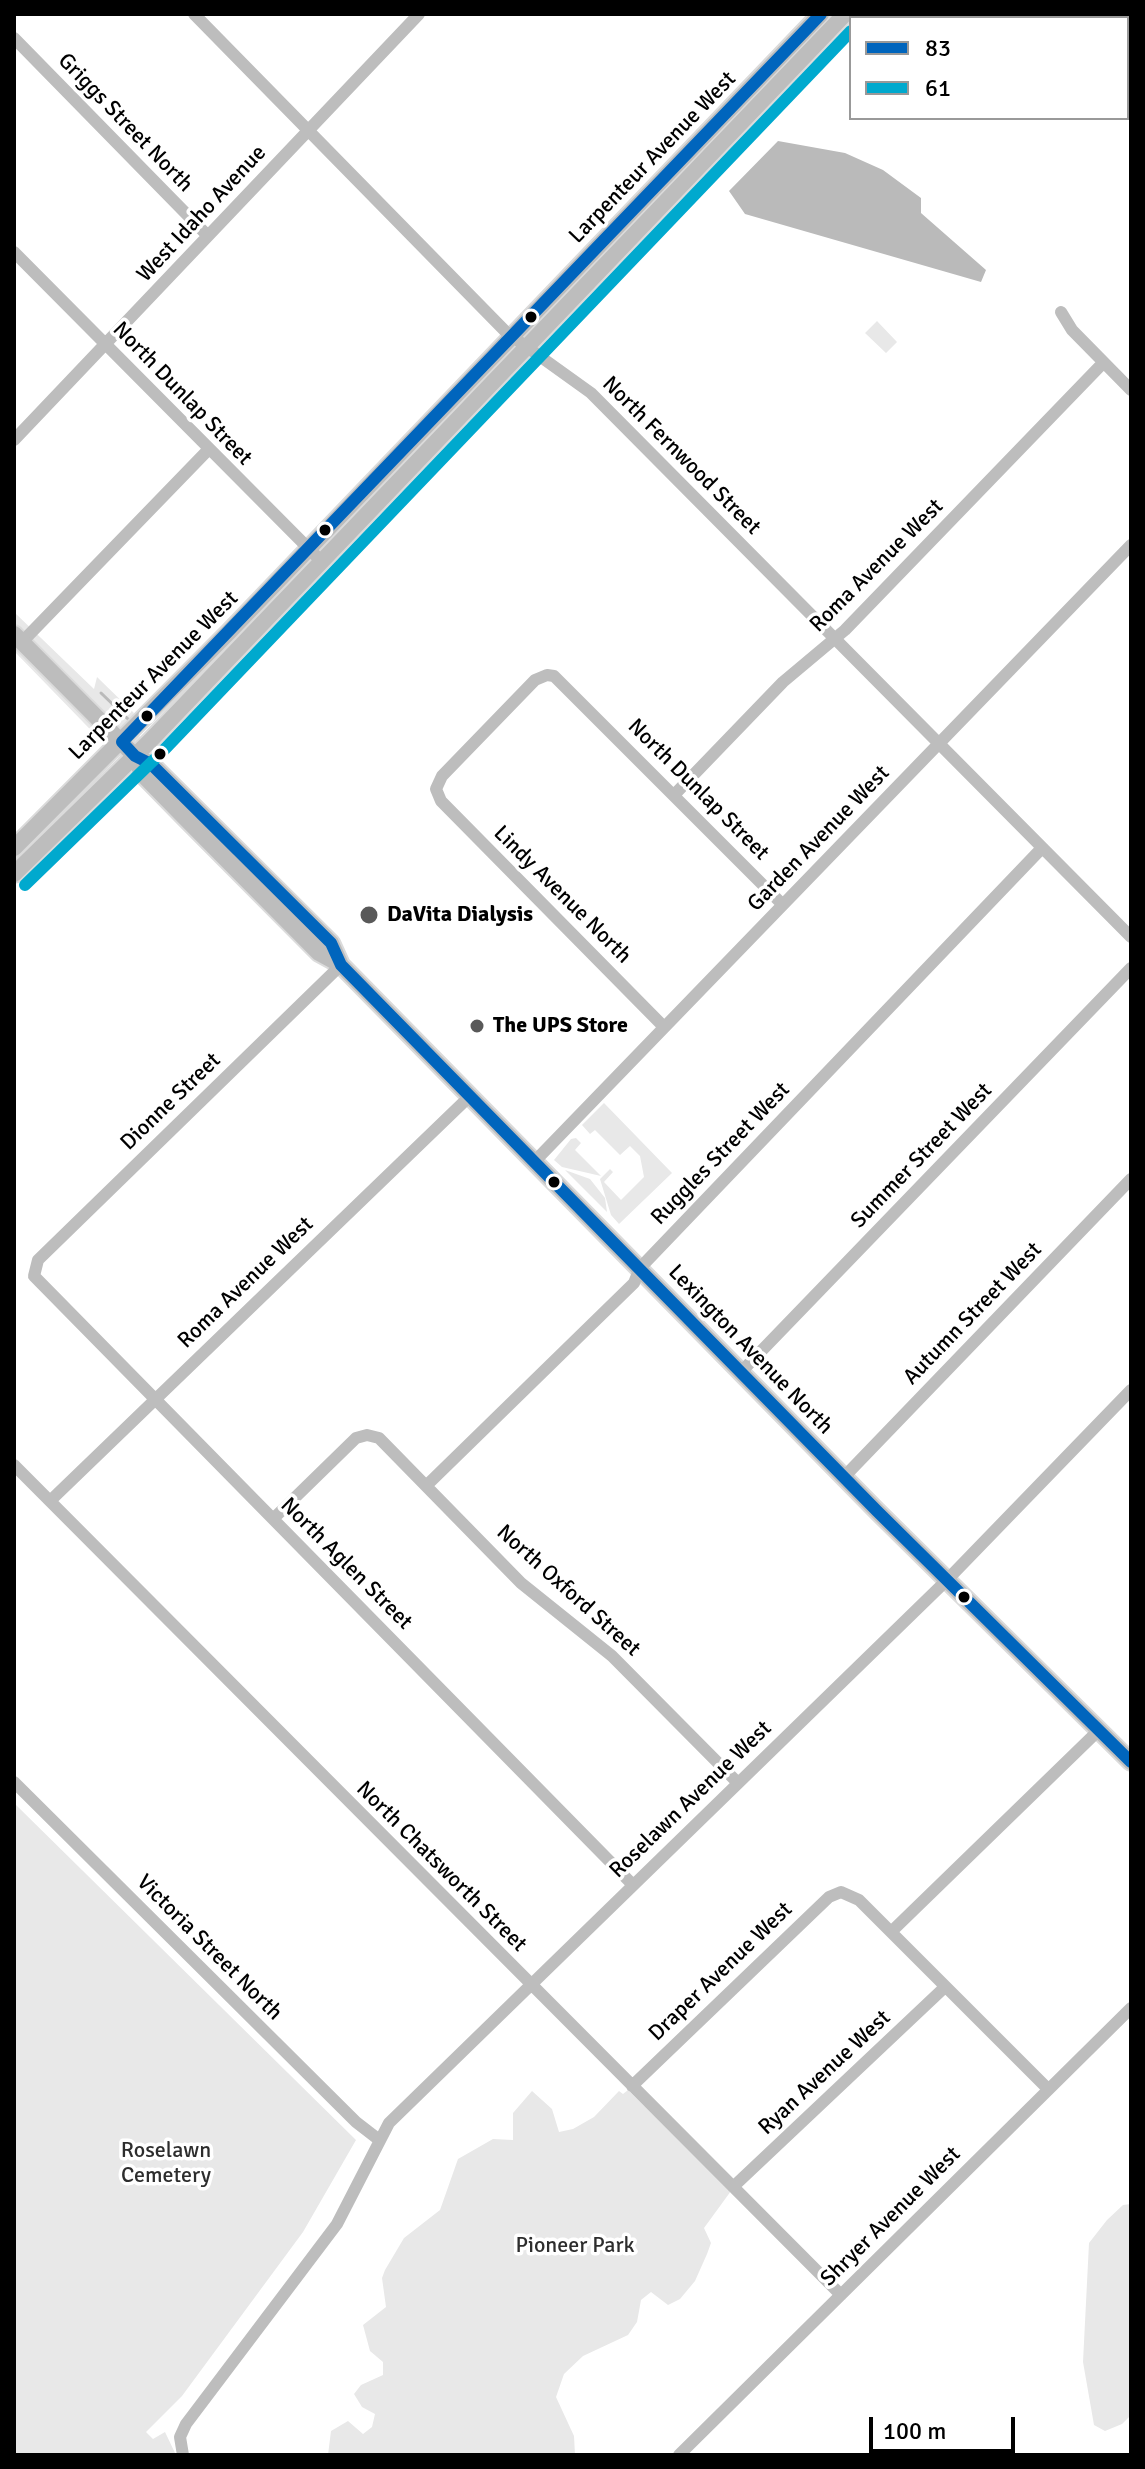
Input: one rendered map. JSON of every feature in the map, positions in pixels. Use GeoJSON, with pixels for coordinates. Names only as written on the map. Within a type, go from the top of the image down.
{"type":"FeatureCollection","features":[{"type":"Feature","properties":{"kind":"main road","name":"Larpenteur Avenue West"},"geometry":{"type":"LineString","coordinates":[[14,848],[122,742],[309,549],[821,14]]}},
{"type":"Feature","properties":{"kind":"main road","name":"Larpenteur Avenue West"},"geometry":{"type":"LineString","coordinates":[[14,874],[135,756],[845,14]]}},
{"type":"Feature","properties":{"kind":"main road","name":"Lexington Avenue North"},"geometry":{"type":"LineString","coordinates":[[17,638],[135,756],[151,764],[331,943],[341,965],[844,1477],[1131,1762]]}},
{"type":"Feature","properties":{"kind":"street","name":"North Fernwood Street"},"geometry":{"type":"LineString","coordinates":[[194,14],[513,338],[591,393],[1131,937]]}},
{"type":"Feature","properties":{"kind":"street","name":"West Idaho Avenue"},"geometry":{"type":"LineString","coordinates":[[14,440],[107,346],[412,17]]}},
{"type":"Feature","properties":{"kind":"street","name":"Griggs Street North"},"geometry":{"type":"LineString","coordinates":[[14,38],[207,235]]}},
{"type":"Feature","properties":{"kind":"street","name":"North Dunlap Street"},"geometry":{"type":"LineString","coordinates":[[14,252],[322,562]]}},
{"type":"Feature","properties":{"kind":"street"},"geometry":{"type":"LineString","coordinates":[[1061,312],[1072,330],[1131,390]]}},
{"type":"Feature","properties":{"kind":"street","name":"Roma Avenue West"},"geometry":{"type":"LineString","coordinates":[[675,794],[783,682],[835,640],[1103,363]]}},
{"type":"Feature","properties":{"kind":"street"},"geometry":{"type":"LineString","coordinates":[[17,638],[208,450]]}},
{"type":"Feature","properties":{"kind":"street","name":"Garden Avenue West"},"geometry":{"type":"LineString","coordinates":[[535,1161],[1131,545]]}},
{"type":"Feature","properties":{"kind":"street","name":"North Dunlap Street"},"geometry":{"type":"LineString","coordinates":[[547,675],[561,681],[782,904]]}},
{"type":"Feature","properties":{"kind":"street","name":"Lindy Avenue North"},"geometry":{"type":"LineString","coordinates":[[547,675],[535,680],[514,701],[442,776],[436,789],[441,801],[664,1027]]}},
{"type":"Feature","properties":{"kind":"street","name":"Ruggles Street West"},"geometry":{"type":"LineString","coordinates":[[427,1485],[634,1283],[640,1268],[1042,848]]}},
{"type":"Feature","properties":{"kind":"street","name":"Dionne Street"},"geometry":{"type":"LineString","coordinates":[[34,1270],[38,1260],[341,965]]}},
{"type":"Feature","properties":{"kind":"street","name":"Summer Street West"},"geometry":{"type":"LineString","coordinates":[[741,1372],[1131,968]]}},
{"type":"Feature","properties":{"kind":"street","name":"Roma Avenue West"},"geometry":{"type":"LineString","coordinates":[[50,1501],[471,1095]]}},
{"type":"Feature","properties":{"kind":"street","name":"Autumn Street West"},"geometry":{"type":"LineString","coordinates":[[844,1477],[1131,1179]]}},
{"type":"Feature","properties":{"kind":"street","name":"North Aglen Street"},"geometry":{"type":"LineString","coordinates":[[34,1270],[37,1282],[156,1398],[633,1885]]}},
{"type":"Feature","properties":{"kind":"street","name":"Roselawn Avenue West"},"geometry":{"type":"LineString","coordinates":[[183,2455],[180,2437],[186,2424],[309,2261],[350,2201],[378,2139],[404,2108],[947,1580],[1131,1390]]}},
{"type":"Feature","properties":{"kind":"street","name":"North Oxford Street"},"geometry":{"type":"LineString","coordinates":[[273,1519],[356,1438],[367,1435],[379,1438],[521,1583],[612,1656],[738,1783]]}},
{"type":"Feature","properties":{"kind":"street","name":"North Chatsworth Street"},"geometry":{"type":"LineString","coordinates":[[14,1465],[841,2295]]}},
{"type":"Feature","properties":{"kind":"street"},"geometry":{"type":"LineString","coordinates":[[1048,2089],[891,1932],[1099,1730]]}},
{"type":"Feature","properties":{"kind":"street","name":"Victoria Street North"},"geometry":{"type":"LineString","coordinates":[[14,1782],[378,2139]]}},
{"type":"Feature","properties":{"kind":"street","name":"Draper Avenue West"},"geometry":{"type":"LineString","coordinates":[[632,2086],[829,1897],[841,1892],[853,1895],[891,1932]]}},
{"type":"Feature","properties":{"kind":"street","name":"Ryan Avenue West"},"geometry":{"type":"LineString","coordinates":[[733,2187],[945,1987]]}},
{"type":"Feature","properties":{"kind":"street","name":"Shryer Avenue West"},"geometry":{"type":"LineString","coordinates":[[679,2455],[1131,2008]]}},
{"type":"Feature","properties":{"kind":"green space"},"geometry":{"type":"Polygon","coordinates":[[[877,321],[897,342],[886,353],[865,333],[877,321]]]}},
{"type":"Feature","properties":{"kind":"green space"},"geometry":{"type":"Polygon","coordinates":[[[14,612],[94,689],[97,677],[134,713],[128,723],[140,737],[118,758],[14,651],[14,612]]]}},
{"type":"Feature","properties":{"kind":"green space"},"geometry":{"type":"Polygon","coordinates":[[[604,1103],[672,1173],[619,1224],[611,1215],[600,1179],[610,1169],[613,1172],[604,1182],[621,1200],[644,1177],[640,1156],[630,1146],[620,1155],[595,1130],[590,1134],[582,1125],[604,1103]]]}},
{"type":"Feature","properties":{"kind":"green space"},"geometry":{"type":"Polygon","coordinates":[[[576,1138],[581,1143],[575,1150],[601,1176],[562,1167],[554,1160],[571,1139],[576,1138]]]}},
{"type":"Feature","properties":{"kind":"green space"},"geometry":{"type":"Polygon","coordinates":[[[565,1170],[590,1179],[605,1198],[607,1212],[565,1170]]]}},
{"type":"Feature","properties":{"kind":"green space","name":"Roselawn Cemetery"},"geometry":{"type":"Polygon","coordinates":[[[14,1803],[356,2140],[303,2232],[182,2396],[146,2432],[153,2439],[165,2432],[176,2455],[14,2455],[14,1803]]]}},
{"type":"Feature","properties":{"kind":"green space","name":"Pioneer Park"},"geometry":{"type":"Polygon","coordinates":[[[628,2090],[731,2191],[704,2228],[711,2243],[695,2281],[680,2299],[668,2305],[651,2292],[641,2300],[637,2322],[628,2335],[583,2356],[564,2374],[556,2397],[574,2436],[575,2455],[328,2455],[331,2431],[348,2421],[363,2434],[372,2427],[375,2414],[362,2407],[354,2394],[361,2385],[383,2375],[383,2362],[370,2351],[363,2325],[386,2307],[382,2278],[385,2270],[404,2238],[440,2210],[458,2159],[493,2139],[513,2140],[513,2113],[532,2091],[552,2109],[559,2132],[573,2129],[594,2117],[619,2091],[623,2094],[628,2090]]]}},
{"type":"Feature","properties":{"kind":"green space"},"geometry":{"type":"Polygon","coordinates":[[[1131,2204],[1131,2415],[1122,2424],[1105,2431],[1094,2425],[1083,2362],[1089,2243],[1123,2205],[1131,2204]]]}},
{"type":"Feature","properties":{"kind":"shaded area"},"geometry":{"type":"Polygon","coordinates":[[[778,141],[845,153],[883,170],[921,198],[921,213],[986,270],[981,282],[745,214],[729,191],[778,141]]]}},
{"type":"Feature","properties":{"kind":"waterway"},"geometry":{"type":"LineString","coordinates":[[101,693],[128,719]]}},
{"type":"Feature","properties":{"kind":"transit line","name":"83"},"geometry":{"type":"LineString","coordinates":[[821,14],[122,742],[135,756],[151,764],[331,943],[341,965],[877,1511],[1131,1762]]}},
{"type":"Feature","properties":{"kind":"transit line","name":"61"},"geometry":{"type":"LineString","coordinates":[[25,885],[161,753],[849,33]]}},
{"type":"Feature","properties":{"kind":"place","name":"DaVita Dialysis"},"geometry":{"type":"Point","coordinates":[369,915]}},
{"type":"Feature","properties":{"kind":"place","name":"The UPS Store"},"geometry":{"type":"Point","coordinates":[477,1026]}}]}
